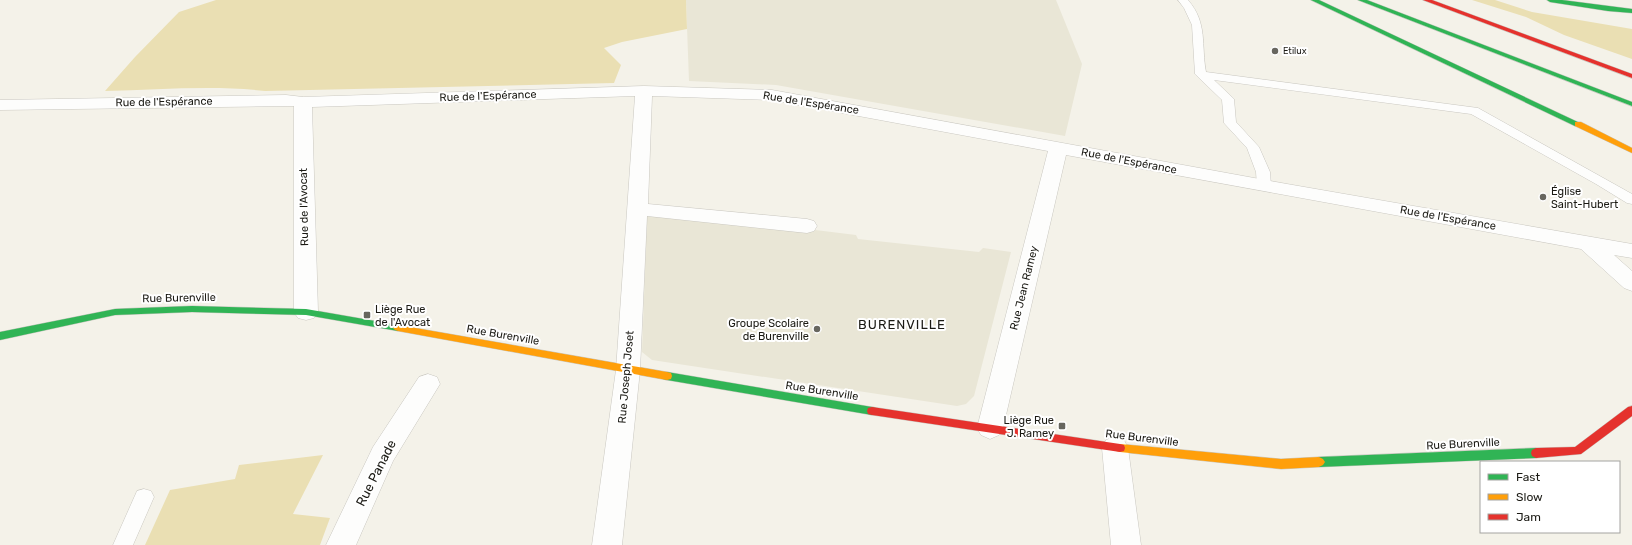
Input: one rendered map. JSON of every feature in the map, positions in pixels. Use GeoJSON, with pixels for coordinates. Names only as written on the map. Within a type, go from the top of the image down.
{"type":"FeatureCollection","features":[{"type":"Feature","properties":{"kind":"main road"},"geometry":{"type":"LineString","coordinates":[[1314,0],[1507,90],[1632,151]]}},
{"type":"Feature","properties":{"kind":"main road"},"geometry":{"type":"LineString","coordinates":[[1361,0],[1632,104]]}},
{"type":"Feature","properties":{"kind":"main road"},"geometry":{"type":"LineString","coordinates":[[1426,0],[1632,76]]}},
{"type":"Feature","properties":{"kind":"main road"},"geometry":{"type":"LineString","coordinates":[[1550,0],[1608,9],[1632,11]]}},
{"type":"Feature","properties":{"kind":"main road","name":"Rue Burenville"},"geometry":{"type":"LineString","coordinates":[[0,336],[115,312],[192,309],[306,312],[628,370],[845,407],[1115,448],[1281,464],[1577,450],[1632,410]]}},
{"type":"Feature","properties":{"kind":"street","name":"Rue de l'Espérance"},"geometry":{"type":"LineString","coordinates":[[0,105],[286,100],[303,102],[644,91],[772,95],[1264,186],[1632,251]]}},
{"type":"Feature","properties":{"kind":"street","name":"Rue Joseph Joset"},"geometry":{"type":"LineString","coordinates":[[607,545],[628,370],[636,209],[644,91]]}},
{"type":"Feature","properties":{"kind":"street","name":"Rue de l'Avocat"},"geometry":{"type":"LineString","coordinates":[[303,102],[306,312]]}},
{"type":"Feature","properties":{"kind":"street","name":"Rue Jean Ramey"},"geometry":{"type":"LineString","coordinates":[[990,428],[1058,147]]}},
{"type":"Feature","properties":{"kind":"street"},"geometry":{"type":"LineString","coordinates":[[636,209],[807,226]]}},
{"type":"Feature","properties":{"kind":"street"},"geometry":{"type":"LineString","coordinates":[[1586,242],[1632,283]]}},
{"type":"Feature","properties":{"kind":"street","name":"Rue Panade"},"geometry":{"type":"LineString","coordinates":[[341,545],[382,455],[428,384]]}},
{"type":"Feature","properties":{"kind":"street"},"geometry":{"type":"LineString","coordinates":[[1115,448],[1126,545]]}},
{"type":"Feature","properties":{"kind":"lane"},"geometry":{"type":"LineString","coordinates":[[1183,0],[1189,7],[1197,25],[1199,64],[1203,75],[1228,99],[1230,123],[1254,146],[1263,172],[1264,186]]}},
{"type":"Feature","properties":{"kind":"lane"},"geometry":{"type":"LineString","coordinates":[[1203,75],[1256,81],[1474,112],[1601,181],[1632,200]]}},
{"type":"Feature","properties":{"kind":"lane"},"geometry":{"type":"LineString","coordinates":[[123,545],[144,497]]}},
{"type":"Feature","properties":{"kind":"shaded area"},"geometry":{"type":"Polygon","coordinates":[[[216,0],[686,0],[687,29],[622,42],[604,48],[621,65],[614,83],[265,91],[226,88],[185,88],[105,91],[135,57],[179,12],[216,0]]]}},
{"type":"Feature","properties":{"kind":"shaded area"},"geometry":{"type":"Polygon","coordinates":[[[686,0],[1056,0],[1082,64],[1065,136],[776,85],[689,81],[686,0]]]}},
{"type":"Feature","properties":{"kind":"shaded area"},"geometry":{"type":"Polygon","coordinates":[[[1472,0],[1495,0],[1532,12],[1632,29],[1632,59],[1564,35],[1526,17],[1472,0]]]}},
{"type":"Feature","properties":{"kind":"shaded area","name":"Groupe Scolaire de Burenville"},"geometry":{"type":"Polygon","coordinates":[[[647,215],[799,228],[856,235],[858,239],[979,252],[983,248],[1011,252],[974,396],[966,404],[957,406],[652,360],[642,352],[647,215]]]}},
{"type":"Feature","properties":{"kind":"shaded area"},"geometry":{"type":"Polygon","coordinates":[[[323,455],[293,514],[330,518],[320,545],[145,545],[170,490],[235,479],[239,465],[323,455]]]}},
{"type":"Feature","properties":{"kind":"traffic: fast"},"geometry":{"type":"LineString","coordinates":[[1314,0],[1578,124]]}},
{"type":"Feature","properties":{"kind":"traffic: fast"},"geometry":{"type":"LineString","coordinates":[[1361,0],[1632,104]]}},
{"type":"Feature","properties":{"kind":"traffic: fast"},"geometry":{"type":"LineString","coordinates":[[1550,0],[1608,9],[1632,11]]}},
{"type":"Feature","properties":{"kind":"traffic: fast"},"geometry":{"type":"LineString","coordinates":[[0,336],[115,312],[192,309],[306,312],[398,328]]}},
{"type":"Feature","properties":{"kind":"traffic: fast"},"geometry":{"type":"LineString","coordinates":[[667,376],[872,411]]}},
{"type":"Feature","properties":{"kind":"traffic: fast"},"geometry":{"type":"LineString","coordinates":[[1319,462],[1536,453]]}},
{"type":"Feature","properties":{"kind":"traffic: slow"},"geometry":{"type":"LineString","coordinates":[[1578,124],[1632,151]]}},
{"type":"Feature","properties":{"kind":"traffic: slow"},"geometry":{"type":"LineString","coordinates":[[398,328],[667,376]]}},
{"type":"Feature","properties":{"kind":"traffic: slow"},"geometry":{"type":"LineString","coordinates":[[1120,448],[1281,464],[1319,462]]}},
{"type":"Feature","properties":{"kind":"traffic: jam"},"geometry":{"type":"LineString","coordinates":[[1426,0],[1632,76]]}},
{"type":"Feature","properties":{"kind":"traffic: jam"},"geometry":{"type":"LineString","coordinates":[[1536,453],[1577,451],[1632,410]]}},
{"type":"Feature","properties":{"kind":"traffic: jam"},"geometry":{"type":"LineString","coordinates":[[872,411],[1120,448]]}},
{"type":"Feature","properties":{"kind":"place","name":"Etilux"},"geometry":{"type":"Point","coordinates":[1275,51]}},
{"type":"Feature","properties":{"kind":"place","name":"Église Saint-Hubert"},"geometry":{"type":"Point","coordinates":[1543,197]}},
{"type":"Feature","properties":{"kind":"place","name":"Liège Rue de l'Avocat"},"geometry":{"type":"Point","coordinates":[367,315]}},
{"type":"Feature","properties":{"kind":"place","name":"Groupe Scolaire de Burenville"},"geometry":{"type":"Point","coordinates":[817,329]}},
{"type":"Feature","properties":{"kind":"place","name":"Liège Rue J. Ramey"},"geometry":{"type":"Point","coordinates":[1062,426]}},
{"type":"Feature","properties":{"kind":"district","name":"BURENVILLE"},"geometry":{"type":"Point","coordinates":[902,324]}}]}
